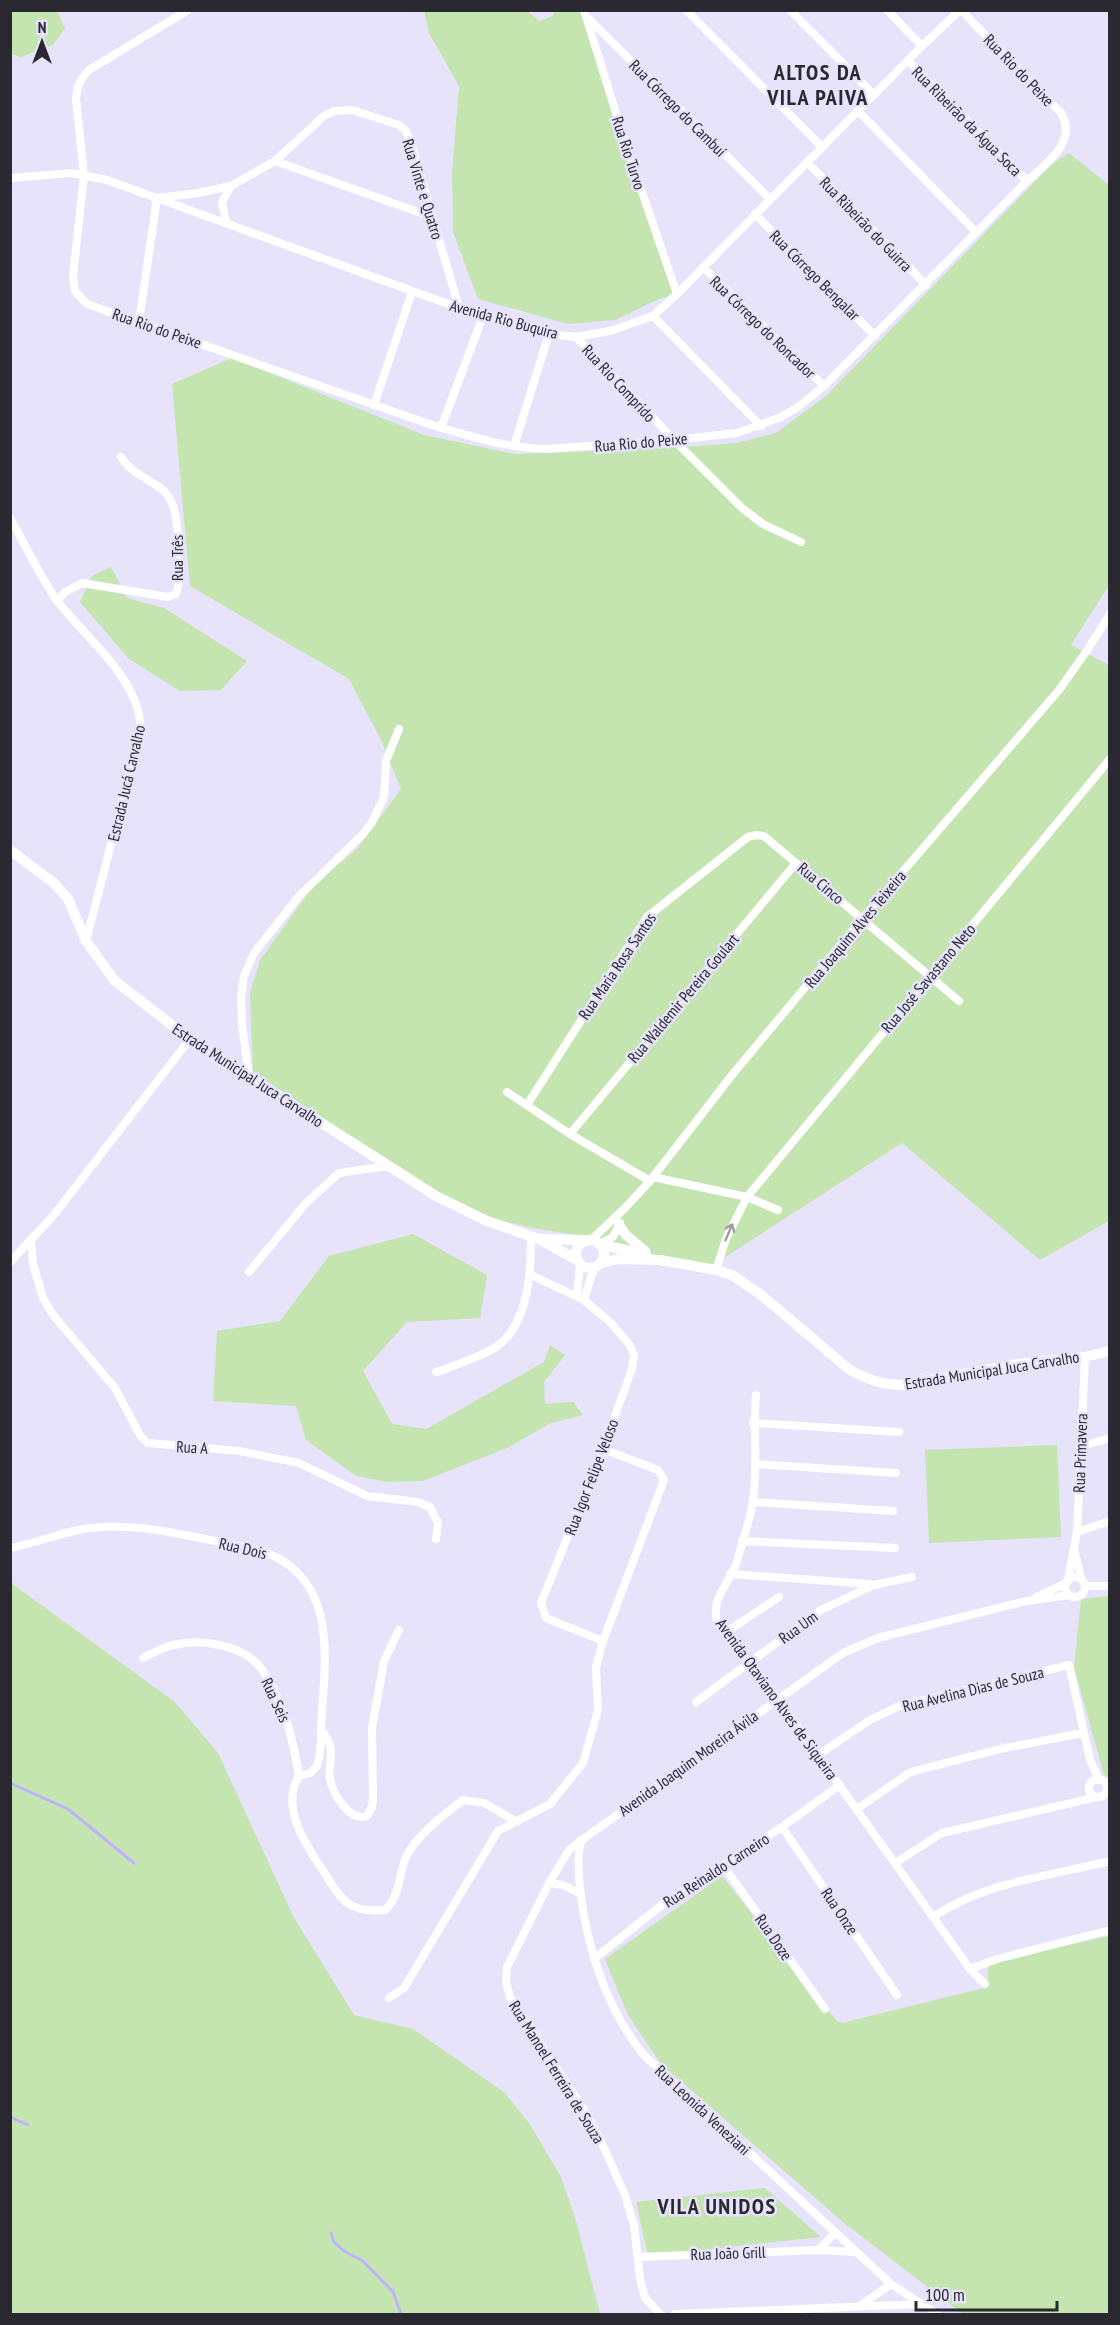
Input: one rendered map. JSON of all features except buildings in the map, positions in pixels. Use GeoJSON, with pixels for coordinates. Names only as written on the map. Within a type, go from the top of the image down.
{"type":"FeatureCollection","features":[{"type":"Feature","properties":{"kind":"street","name":"Rua Rio do Peixe"},"geometry":{"type":"LineString","coordinates":[[188,10],[89,70],[76,87],[84,175],[73,276],[75,291],[87,304],[441,428],[514,446],[564,449],[737,433],[760,426],[798,407],[824,386],[875,336],[1057,153],[1064,142],[1066,129],[1064,117],[960,10]]}},
{"type":"Feature","properties":{"kind":"street"},"geometry":{"type":"LineString","coordinates":[[686,10],[822,147]]}},
{"type":"Feature","properties":{"kind":"street"},"geometry":{"type":"LineString","coordinates":[[790,10],[874,95]]}},
{"type":"Feature","properties":{"kind":"street"},"geometry":{"type":"LineString","coordinates":[[887,10],[922,46]]}},
{"type":"Feature","properties":{"kind":"street","name":"Avenida Rio Buquira"},"geometry":{"type":"LineString","coordinates":[[10,178],[55,174],[84,175],[107,180],[483,316],[549,334],[576,337],[610,332],[653,316],[677,294],[960,10]]}},
{"type":"Feature","properties":{"kind":"street","name":"Rua Córrego do Cambuí"},"geometry":{"type":"LineString","coordinates":[[586,13],[770,199]]}},
{"type":"Feature","properties":{"kind":"street","name":"Rua Rio Turvo"},"geometry":{"type":"LineString","coordinates":[[586,13],[626,145],[677,294]]}},
{"type":"Feature","properties":{"kind":"street","name":"Rua Ribeirão da Água Soca"},"geometry":{"type":"LineString","coordinates":[[908,61],[1027,181]]}},
{"type":"Feature","properties":{"kind":"street","name":"Rua Vinte e Quatro"},"geometry":{"type":"LineString","coordinates":[[157,198],[198,194],[231,186],[274,161],[324,116],[334,111],[352,110],[399,124],[410,139],[459,308]]}},
{"type":"Feature","properties":{"kind":"street"},"geometry":{"type":"LineString","coordinates":[[858,111],[976,232]]}},
{"type":"Feature","properties":{"kind":"street"},"geometry":{"type":"LineString","coordinates":[[274,161],[432,217]]}},
{"type":"Feature","properties":{"kind":"street","name":"Rua Ribeirão do Guirra"},"geometry":{"type":"LineString","coordinates":[[807,162],[926,285]]}},
{"type":"Feature","properties":{"kind":"street"},"geometry":{"type":"LineString","coordinates":[[226,222],[222,202],[231,186]]}},
{"type":"Feature","properties":{"kind":"street"},"geometry":{"type":"LineString","coordinates":[[139,322],[157,198]]}},
{"type":"Feature","properties":{"kind":"street","name":"Rua Córrego Bengalar"},"geometry":{"type":"LineString","coordinates":[[755,214],[875,336]]}},
{"type":"Feature","properties":{"kind":"street","name":"Rua Córrego do Roncador"},"geometry":{"type":"LineString","coordinates":[[703,267],[824,386]]}},
{"type":"Feature","properties":{"kind":"street"},"geometry":{"type":"LineString","coordinates":[[374,405],[412,292]]}},
{"type":"Feature","properties":{"kind":"street"},"geometry":{"type":"LineString","coordinates":[[441,428],[483,316]]}},
{"type":"Feature","properties":{"kind":"street"},"geometry":{"type":"LineString","coordinates":[[653,316],[760,426]]}},
{"type":"Feature","properties":{"kind":"street"},"geometry":{"type":"LineString","coordinates":[[514,446],[549,334]]}},
{"type":"Feature","properties":{"kind":"street","name":"Rua Rio Comprido"},"geometry":{"type":"LineString","coordinates":[[576,337],[674,440],[755,518],[801,542]]}},
{"type":"Feature","properties":{"kind":"street","name":"Rua Três"},"geometry":{"type":"LineString","coordinates":[[57,601],[65,592],[81,583],[168,597],[176,594],[178,587],[177,526],[173,506],[163,490],[128,468],[121,457]]}},
{"type":"Feature","properties":{"kind":"street","name":"Estrada Jucá Carvalho"},"geometry":{"type":"LineString","coordinates":[[10,518],[57,601],[113,666],[135,700],[141,721],[138,743],[86,940]]}},
{"type":"Feature","properties":{"kind":"street","name":"Rua Joaquim Alves Teixeira"},"geometry":{"type":"LineString","coordinates":[[595,1242],[651,1179],[732,1075],[863,918],[1059,690],[1110,614]]}},
{"type":"Feature","properties":{"kind":"street"},"geometry":{"type":"LineString","coordinates":[[249,1077],[241,997],[244,976],[254,953],[300,895],[362,835],[372,822],[384,797],[386,760],[399,729]]}},
{"type":"Feature","properties":{"kind":"street","name":"Rua José Savastano Neto"},"geometry":{"type":"LineString","coordinates":[[716,1270],[726,1239],[747,1197],[1110,759]]}},
{"type":"Feature","properties":{"kind":"street","name":"Rua Cinco"},"geometry":{"type":"LineString","coordinates":[[764,836],[959,1001]]}},
{"type":"Feature","properties":{"kind":"street","name":"Rua Maria Rosa Santos"},"geometry":{"type":"LineString","coordinates":[[527,1106],[647,917],[748,837],[764,836]]}},
{"type":"Feature","properties":{"kind":"street","name":"Estrada Municipal Juca Carvalho"},"geometry":{"type":"LineString","coordinates":[[11,851],[54,883],[68,898],[86,940],[115,981],[190,1039],[436,1196],[487,1221],[535,1237]]}},
{"type":"Feature","properties":{"kind":"street","name":"Rua Waldemir Pereira Goulart"},"geometry":{"type":"LineString","coordinates":[[570,1134],[796,863]]}},
{"type":"Feature","properties":{"kind":"street"},"geometry":{"type":"LineString","coordinates":[[10,1262],[31,1242],[190,1039]]}},
{"type":"Feature","properties":{"kind":"street"},"geometry":{"type":"LineString","coordinates":[[507,1092],[570,1134],[651,1179],[747,1197],[778,1210]]}},
{"type":"Feature","properties":{"kind":"street"},"geometry":{"type":"LineString","coordinates":[[249,1272],[306,1203],[339,1173],[388,1166]]}},
{"type":"Feature","properties":{"kind":"street"},"geometry":{"type":"LineString","coordinates":[[580,1298],[578,1246],[613,1237],[625,1208]]}},
{"type":"Feature","properties":{"kind":"street"},"geometry":{"type":"LineString","coordinates":[[619,1225],[626,1235],[655,1258]]}},
{"type":"Feature","properties":{"kind":"street"},"geometry":{"type":"LineString","coordinates":[[535,1237],[595,1242],[655,1258]]}},
{"type":"Feature","properties":{"kind":"street"},"geometry":{"type":"LineString","coordinates":[[535,1237],[586,1268],[618,1259],[655,1258]]}},
{"type":"Feature","properties":{"kind":"street"},"geometry":{"type":"LineString","coordinates":[[436,1372],[488,1351],[510,1333],[522,1307],[531,1275],[535,1237]]}},
{"type":"Feature","properties":{"kind":"street","name":"Rua A"},"geometry":{"type":"LineString","coordinates":[[31,1242],[33,1264],[43,1298],[53,1315],[115,1388],[128,1408],[141,1437],[148,1443],[239,1451],[288,1460],[368,1496],[418,1502],[430,1507],[438,1523],[436,1539]]}},
{"type":"Feature","properties":{"kind":"street"},"geometry":{"type":"LineString","coordinates":[[580,1298],[605,1254],[595,1242]]}},
{"type":"Feature","properties":{"kind":"street","name":"Estrada Municipal Juca Carvalho"},"geometry":{"type":"LineString","coordinates":[[655,1258],[716,1270],[746,1282],[850,1370],[886,1384],[901,1385],[1019,1364],[1110,1352]]}},
{"type":"Feature","properties":{"kind":"street","name":"Rua Igor Felipe Veloso"},"geometry":{"type":"LineString","coordinates":[[531,1275],[580,1298],[621,1333],[630,1345],[634,1356],[632,1369],[603,1449],[541,1603],[546,1618],[603,1641]]}},
{"type":"Feature","properties":{"kind":"street","name":"Rua Primavera"},"geometry":{"type":"LineString","coordinates":[[1067,1582],[1077,1532],[1079,1447],[1085,1357]]}},
{"type":"Feature","properties":{"kind":"street","name":"Avenida Otaviano Alves de Siqueira"},"geometry":{"type":"LineString","coordinates":[[756,1395],[753,1423],[755,1464],[753,1502],[737,1562],[717,1599],[715,1613],[717,1622],[778,1699],[970,1969],[985,1984]]}},
{"type":"Feature","properties":{"kind":"street"},"geometry":{"type":"LineString","coordinates":[[753,1423],[899,1432]]}},
{"type":"Feature","properties":{"kind":"street"},"geometry":{"type":"LineString","coordinates":[[1079,1447],[1110,1438]]}},
{"type":"Feature","properties":{"kind":"street"},"geometry":{"type":"LineString","coordinates":[[389,1998],[404,1988],[498,1831],[550,1804],[583,1763],[598,1710],[597,1667],[603,1641],[664,1480],[658,1470],[603,1449]]}},
{"type":"Feature","properties":{"kind":"street"},"geometry":{"type":"LineString","coordinates":[[755,1464],[896,1473]]}},
{"type":"Feature","properties":{"kind":"street"},"geometry":{"type":"LineString","coordinates":[[753,1502],[893,1511]]}},
{"type":"Feature","properties":{"kind":"street"},"geometry":{"type":"LineString","coordinates":[[1077,1532],[1110,1521]]}},
{"type":"Feature","properties":{"kind":"street","name":"Rua Dois"},"geometry":{"type":"LineString","coordinates":[[10,1548],[90,1528],[132,1527],[169,1531],[259,1550],[284,1561],[298,1573],[308,1587],[321,1617],[324,1632],[325,1668],[319,1761],[309,1773],[299,1776]]}},
{"type":"Feature","properties":{"kind":"street"},"geometry":{"type":"LineString","coordinates":[[742,1541],[896,1548]]}},
{"type":"Feature","properties":{"kind":"street","name":"Rua Primavera"},"geometry":{"type":"LineString","coordinates":[[1074,1549],[1081,1579]]}},
{"type":"Feature","properties":{"kind":"street"},"geometry":{"type":"LineString","coordinates":[[730,1574],[874,1585]]}},
{"type":"Feature","properties":{"kind":"street","name":"Rua Um"},"geometry":{"type":"LineString","coordinates":[[696,1702],[821,1610],[874,1585],[912,1577]]}},
{"type":"Feature","properties":{"kind":"street"},"geometry":{"type":"LineString","coordinates":[[1085,1588],[1081,1579],[1074,1577],[1067,1582],[1066,1590],[1069,1595],[1079,1596],[1087,1586],[1110,1586]]}},
{"type":"Feature","properties":{"kind":"street","name":"Avenida Joaquim Moreira Ávila"},"geometry":{"type":"LineString","coordinates":[[1027,1601],[1067,1582]]}},
{"type":"Feature","properties":{"kind":"street","name":"Avenida Joaquim Moreira Ávila"},"geometry":{"type":"LineString","coordinates":[[582,1840],[843,1653],[878,1638],[1027,1601],[1069,1595]]}},
{"type":"Feature","properties":{"kind":"street"},"geometry":{"type":"LineString","coordinates":[[725,1632],[779,1597]]}},
{"type":"Feature","properties":{"kind":"street"},"geometry":{"type":"LineString","coordinates":[[321,1729],[330,1745],[330,1777],[338,1797],[352,1814],[358,1817],[367,1816],[372,1807],[373,1798],[372,1728],[380,1678],[384,1661],[399,1630]]}},
{"type":"Feature","properties":{"kind":"street","name":"Rua Seis"},"geometry":{"type":"LineString","coordinates":[[144,1658],[173,1645],[199,1643],[235,1650],[257,1664],[263,1671],[290,1728],[299,1776]]}},
{"type":"Feature","properties":{"kind":"street","name":"Rua Avelina Dias de Souza"},"geometry":{"type":"LineString","coordinates":[[818,1755],[870,1720],[899,1706],[1069,1665],[1083,1733]]}},
{"type":"Feature","properties":{"kind":"street"},"geometry":{"type":"LineString","coordinates":[[857,1809],[909,1773],[1000,1749],[1083,1733],[1101,1789],[1069,1802],[942,1833],[895,1863]]}},
{"type":"Feature","properties":{"kind":"street"},"geometry":{"type":"LineString","coordinates":[[299,1776],[295,1782],[293,1795],[293,1811],[298,1829],[337,1892],[356,1908],[385,1910],[393,1903],[398,1892],[400,1869],[409,1852],[463,1800],[483,1803],[517,1822]]}},
{"type":"Feature","properties":{"kind":"street","name":"Rua Reinaldo Carneiro"},"geometry":{"type":"LineString","coordinates":[[594,1959],[663,1904],[782,1827],[840,1785]]}},
{"type":"Feature","properties":{"kind":"street","name":"Rua Onze"},"geometry":{"type":"LineString","coordinates":[[782,1827],[897,1995]]}},
{"type":"Feature","properties":{"kind":"street","name":"Rua Manoel Ferreira de Souza"},"geometry":{"type":"LineString","coordinates":[[582,1840],[562,1860],[549,1883],[507,1967],[506,1983],[510,1997],[584,2110],[601,2141],[625,2195],[634,2225],[645,2298],[660,2314]]}},
{"type":"Feature","properties":{"kind":"street","name":"Rua Leonida Veneziani"},"geometry":{"type":"LineString","coordinates":[[582,1840],[578,1851],[581,1894],[589,1943],[612,2003],[629,2037],[644,2055],[854,2252],[891,2284],[937,2314]]}},
{"type":"Feature","properties":{"kind":"street"},"geometry":{"type":"LineString","coordinates":[[933,1917],[957,1901],[978,1892],[1110,1861]]}},
{"type":"Feature","properties":{"kind":"street","name":"Rua Doze"},"geometry":{"type":"LineString","coordinates":[[723,1864],[825,2009]]}},
{"type":"Feature","properties":{"kind":"street"},"geometry":{"type":"LineString","coordinates":[[549,1883],[563,1885],[581,1894]]}},
{"type":"Feature","properties":{"kind":"street"},"geometry":{"type":"LineString","coordinates":[[970,1969],[997,1959],[1110,1930]]}},
{"type":"Feature","properties":{"kind":"street"},"geometry":{"type":"LineString","coordinates":[[818,2250],[835,2234]]}},
{"type":"Feature","properties":{"kind":"street","name":"Rua João Grill"},"geometry":{"type":"LineString","coordinates":[[638,2257],[818,2250],[854,2252]]}},
{"type":"Feature","properties":{"kind":"street"},"geometry":{"type":"LineString","coordinates":[[859,2306],[891,2284]]}},
{"type":"Feature","properties":{"kind":"street"},"geometry":{"type":"LineString","coordinates":[[675,2314],[921,2304]]}},
{"type":"Feature","properties":{"kind":"green space"},"geometry":{"type":"Polygon","coordinates":[[[11,10],[57,11],[65,28],[53,45],[21,57],[11,54],[11,10]]]}},
{"type":"Feature","properties":{"kind":"green space"},"geometry":{"type":"Polygon","coordinates":[[[424,11],[527,11],[540,21],[552,16],[556,11],[575,11],[587,16],[677,294],[659,299],[615,320],[568,324],[478,299],[453,232],[452,173],[459,86],[429,33],[424,11]]]}},
{"type":"Feature","properties":{"kind":"green space"},"geometry":{"type":"Polygon","coordinates":[[[1069,153],[1109,185],[1109,585],[1071,645],[1109,665],[1109,1221],[1040,1260],[902,1143],[713,1265],[645,1253],[577,1235],[487,1217],[439,1193],[253,1072],[250,993],[260,960],[314,885],[357,849],[401,789],[381,740],[349,679],[190,586],[172,384],[232,358],[424,435],[515,454],[736,443],[776,433],[826,396],[1052,164],[1069,153]]]}},
{"type":"Feature","properties":{"kind":"green space"},"geometry":{"type":"Polygon","coordinates":[[[111,567],[127,598],[164,608],[247,661],[221,690],[180,691],[129,659],[80,602],[92,576],[111,567]]]}},
{"type":"Feature","properties":{"kind":"green space"},"geometry":{"type":"Polygon","coordinates":[[[413,1234],[487,1275],[480,1318],[407,1322],[363,1371],[392,1424],[426,1429],[544,1362],[550,1345],[565,1355],[544,1382],[545,1404],[573,1402],[583,1415],[551,1423],[507,1448],[423,1481],[389,1482],[356,1476],[306,1440],[296,1406],[213,1401],[217,1331],[280,1321],[329,1256],[413,1234]]]}},
{"type":"Feature","properties":{"kind":"green space"},"geometry":{"type":"Polygon","coordinates":[[[1057,1445],[1061,1537],[929,1543],[925,1450],[1057,1445]]]}},
{"type":"Feature","properties":{"kind":"green space"},"geometry":{"type":"Polygon","coordinates":[[[11,1583],[175,1702],[218,1753],[293,1916],[354,2015],[413,2029],[504,2092],[529,2123],[561,2177],[575,2217],[600,2314],[11,2314],[11,1583]]]}},
{"type":"Feature","properties":{"kind":"green space"},"geometry":{"type":"Polygon","coordinates":[[[1110,1596],[1109,1777],[1104,1775],[1074,1667],[1081,1599],[1110,1596]]]}},
{"type":"Feature","properties":{"kind":"green space"},"geometry":{"type":"Polygon","coordinates":[[[722,1876],[837,2021],[842,2023],[988,1987],[988,1963],[1109,1936],[1109,2314],[963,2314],[844,2223],[661,2064],[627,2013],[605,1959],[722,1876]]]}},
{"type":"Feature","properties":{"kind":"green space"},"geometry":{"type":"Polygon","coordinates":[[[765,2188],[821,2237],[648,2256],[636,2202],[765,2188]]]}},
{"type":"Feature","properties":{"kind":"waterway"},"geometry":{"type":"LineString","coordinates":[[10,1783],[68,1809],[134,1863]]}},
{"type":"Feature","properties":{"kind":"waterway"},"geometry":{"type":"LineString","coordinates":[[10,2117],[28,2125]]}},
{"type":"Feature","properties":{"kind":"waterway"},"geometry":{"type":"LineString","coordinates":[[331,2233],[334,2242],[344,2251],[363,2261],[393,2292],[401,2314]]}},
{"type":"Feature","properties":{"kind":"district","name":"ALTOS DA VILA PAIVA"},"geometry":{"type":"Point","coordinates":[818,84]}},
{"type":"Feature","properties":{"kind":"district","name":"VILA UNIDOS"},"geometry":{"type":"Point","coordinates":[717,2206]}}]}
